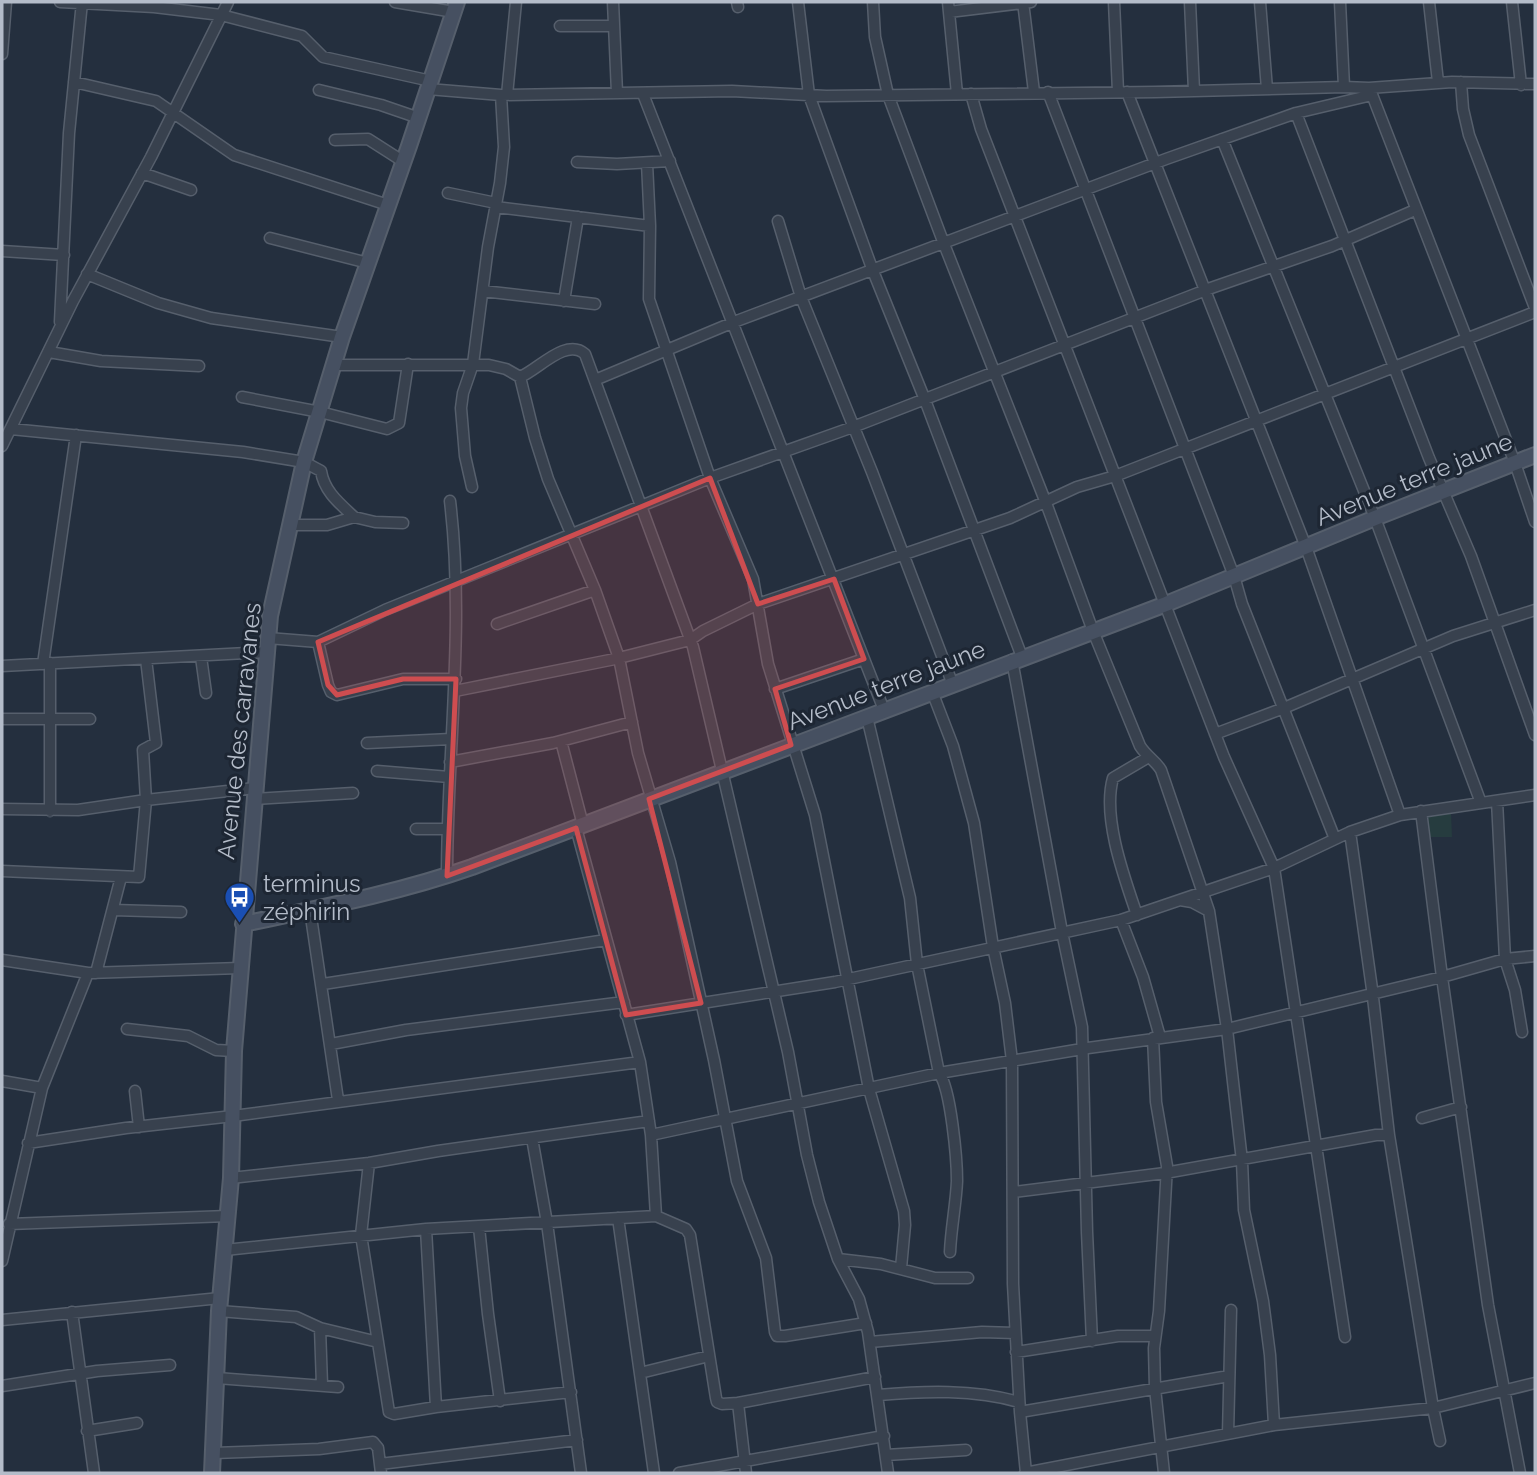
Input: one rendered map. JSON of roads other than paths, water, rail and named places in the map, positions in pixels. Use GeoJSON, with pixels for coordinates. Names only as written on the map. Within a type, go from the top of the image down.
{"type":"FeatureCollection","features":[{"type":"Feature","properties":{"kind":"street"},"geometry":{"type":"LineString","coordinates":[[2,54],[6,2]]}},
{"type":"Feature","properties":{"kind":"street"},"geometry":{"type":"LineString","coordinates":[[60,2],[154,5],[221,15],[302,36],[323,57],[430,85],[504,95],[732,91],[888,95],[1344,87],[1371,92]]}},
{"type":"Feature","properties":{"kind":"street"},"geometry":{"type":"LineString","coordinates":[[2,446],[87,274],[142,173],[228,2]]}},
{"type":"Feature","properties":{"kind":"street"},"geometry":{"type":"LineString","coordinates":[[395,2],[455,7]]}},
{"type":"Feature","properties":{"kind":"street"},"geometry":{"type":"LineString","coordinates":[[472,487],[465,456],[461,416],[463,393],[473,364],[504,147],[504,95],[516,2]]}},
{"type":"Feature","properties":{"kind":"street"},"geometry":{"type":"LineString","coordinates":[[613,2],[617,93]]}},
{"type":"Feature","properties":{"kind":"street"},"geometry":{"type":"LineString","coordinates":[[798,2],[809,95],[873,271],[925,400],[1017,659],[1062,932],[1083,1027],[1092,1341]]}},
{"type":"Feature","properties":{"kind":"street"},"geometry":{"type":"LineString","coordinates":[[873,2],[875,37],[888,95],[1093,631],[1140,746],[1147,758],[1156,762],[1161,770],[1209,911],[1227,1029],[1242,1161],[1244,1209],[1263,1301],[1274,1425]]}},
{"type":"Feature","properties":{"kind":"street"},"geometry":{"type":"LineString","coordinates":[[1023,2],[1034,92]]}},
{"type":"Feature","properties":{"kind":"street"},"geometry":{"type":"LineString","coordinates":[[957,94],[948,7],[1031,2]]}},
{"type":"Feature","properties":{"kind":"street"},"geometry":{"type":"LineString","coordinates":[[1114,2],[1122,92],[1205,290],[1306,547],[1400,815]]}},
{"type":"Feature","properties":{"kind":"street"},"geometry":{"type":"LineString","coordinates":[[1190,2],[1194,91]]}},
{"type":"Feature","properties":{"kind":"street"},"geometry":{"type":"LineString","coordinates":[[1260,2],[1267,89]]}},
{"type":"Feature","properties":{"kind":"street"},"geometry":{"type":"LineString","coordinates":[[1340,2],[1344,87]]}},
{"type":"Feature","properties":{"kind":"street"},"geometry":{"type":"LineString","coordinates":[[1429,2],[1438,82]]}},
{"type":"Feature","properties":{"kind":"street"},"geometry":{"type":"LineString","coordinates":[[1512,2],[1521,85]]}},
{"type":"Feature","properties":{"kind":"street"},"geometry":{"type":"LineString","coordinates":[[60,328],[74,82],[82,3]]}},
{"type":"Feature","properties":{"kind":"street","name":"Avenue des carravanes"},"geometry":{"type":"LineString","coordinates":[[212,1473],[220,1305],[231,1178],[234,1051],[270,616],[304,462],[342,337],[455,7]]}},
{"type":"Feature","properties":{"kind":"street"},"geometry":{"type":"LineString","coordinates":[[560,26],[614,26]]}},
{"type":"Feature","properties":{"kind":"street"},"geometry":{"type":"LineString","coordinates":[[74,82],[156,101],[234,155],[388,205]]}},
{"type":"Feature","properties":{"kind":"street"},"geometry":{"type":"LineString","coordinates":[[595,380],[734,322],[1296,113],[1371,92],[1438,82],[1535,86]]}},
{"type":"Feature","properties":{"kind":"street"},"geometry":{"type":"LineString","coordinates":[[455,691],[690,640],[758,604],[973,531],[1046,503],[1077,487],[1115,476],[1325,395],[1535,310],[1469,135],[1461,82]]}},
{"type":"Feature","properties":{"kind":"street"},"geometry":{"type":"LineString","coordinates":[[319,90],[419,118]]}},
{"type":"Feature","properties":{"kind":"street"},"geometry":{"type":"LineString","coordinates":[[1048,92],[1234,576],[1242,604],[1335,839]]}},
{"type":"Feature","properties":{"kind":"street"},"geometry":{"type":"LineString","coordinates":[[1371,92],[1515,463],[1535,522]]}},
{"type":"Feature","properties":{"kind":"street"},"geometry":{"type":"LineString","coordinates":[[643,93],[884,710]]}},
{"type":"Feature","properties":{"kind":"street"},"geometry":{"type":"LineString","coordinates":[[971,94],[981,129],[1215,734],[1274,868],[1345,1337]]}},
{"type":"Feature","properties":{"kind":"street"},"geometry":{"type":"LineString","coordinates":[[1296,113],[1471,556],[1535,735]]}},
{"type":"Feature","properties":{"kind":"street"},"geometry":{"type":"LineString","coordinates":[[335,139],[368,139],[404,162]]}},
{"type":"Feature","properties":{"kind":"street"},"geometry":{"type":"LineString","coordinates":[[1222,139],[1374,518],[1481,803]]}},
{"type":"Feature","properties":{"kind":"street"},"geometry":{"type":"LineString","coordinates":[[577,162],[670,161]]}},
{"type":"Feature","properties":{"kind":"street"},"geometry":{"type":"LineString","coordinates":[[646,163],[650,226],[649,299],[710,478],[753,579],[768,664],[814,815],[869,1089],[904,1211],[901,1268]]}},
{"type":"Feature","properties":{"kind":"street"},"geometry":{"type":"LineString","coordinates":[[142,173],[191,190]]}},
{"type":"Feature","properties":{"kind":"street"},"geometry":{"type":"LineString","coordinates":[[448,193],[496,205],[650,226]]}},
{"type":"Feature","properties":{"kind":"street"},"geometry":{"type":"LineString","coordinates":[[2,666],[201,657],[267,645],[317,642],[385,610],[710,478],[925,400],[1205,290],[1344,240],[1415,210]]}},
{"type":"Feature","properties":{"kind":"street"},"geometry":{"type":"LineString","coordinates":[[564,301],[578,217]]}},
{"type":"Feature","properties":{"kind":"street"},"geometry":{"type":"LineString","coordinates":[[778,221],[801,297],[872,472],[953,685]]}},
{"type":"Feature","properties":{"kind":"street"},"geometry":{"type":"LineString","coordinates":[[270,238],[368,263]]}},
{"type":"Feature","properties":{"kind":"street"},"geometry":{"type":"LineString","coordinates":[[2,251],[64,255]]}},
{"type":"Feature","properties":{"kind":"street"},"geometry":{"type":"LineString","coordinates":[[87,274],[158,303],[211,318],[342,337]]}},
{"type":"Feature","properties":{"kind":"street"},"geometry":{"type":"LineString","coordinates":[[483,291],[595,304]]}},
{"type":"Feature","properties":{"kind":"street"},"geometry":{"type":"LineString","coordinates":[[520,377],[532,373],[552,355],[565,350],[578,349],[585,354],[690,640],[723,772],[813,1178],[838,1259],[859,1299],[866,1324],[888,1473]]}},
{"type":"Feature","properties":{"kind":"street"},"geometry":{"type":"LineString","coordinates":[[49,352],[101,361],[199,366]]}},
{"type":"Feature","properties":{"kind":"street"},"geometry":{"type":"LineString","coordinates":[[242,397],[320,412],[387,429],[393,428],[399,423],[408,364]]}},
{"type":"Feature","properties":{"kind":"street"},"geometry":{"type":"LineString","coordinates":[[334,365],[473,364],[506,369],[520,377],[548,479],[595,590],[619,657],[649,799],[670,862],[726,1118],[737,1181],[766,1258],[775,1334],[785,1336],[866,1324]]}},
{"type":"Feature","properties":{"kind":"street"},"geometry":{"type":"LineString","coordinates":[[11,429],[243,452],[304,462],[321,471],[322,480],[329,493],[354,517]]}},
{"type":"Feature","properties":{"kind":"street"},"geometry":{"type":"LineString","coordinates":[[50,811],[51,718],[47,663],[76,435]]}},
{"type":"Feature","properties":{"kind":"street","name":"Avenue terre jaune"},"geometry":{"type":"LineString","coordinates":[[243,924],[447,876],[1166,604],[1535,455]]}},
{"type":"Feature","properties":{"kind":"street"},"geometry":{"type":"LineString","coordinates":[[447,876],[446,829],[456,679],[455,542],[450,501]]}},
{"type":"Feature","properties":{"kind":"street"},"geometry":{"type":"LineString","coordinates":[[291,525],[327,525],[354,517],[375,522],[403,523]]}},
{"type":"Feature","properties":{"kind":"street"},"geometry":{"type":"LineString","coordinates":[[497,624],[595,590]]}},
{"type":"Feature","properties":{"kind":"street"},"geometry":{"type":"LineString","coordinates":[[1215,734],[1423,649],[1535,610]]}},
{"type":"Feature","properties":{"kind":"street"},"geometry":{"type":"LineString","coordinates":[[317,642],[328,685],[331,692],[337,695],[403,679],[456,679]]}},
{"type":"Feature","properties":{"kind":"street"},"geometry":{"type":"LineString","coordinates":[[201,657],[206,693]]}},
{"type":"Feature","properties":{"kind":"street"},"geometry":{"type":"LineString","coordinates":[[2,871],[136,878],[140,874],[146,800],[143,750],[156,743],[146,659]]}},
{"type":"Feature","properties":{"kind":"street"},"geometry":{"type":"LineString","coordinates":[[775,689],[864,659]]}},
{"type":"Feature","properties":{"kind":"street"},"geometry":{"type":"LineString","coordinates":[[933,694],[953,746],[974,823],[993,947],[1005,1003],[1012,1061],[1013,1284],[1026,1473],[1274,1425],[1433,1408],[1535,1383]]}},
{"type":"Feature","properties":{"kind":"street"},"geometry":{"type":"LineString","coordinates":[[867,717],[910,898],[917,964],[939,1073],[944,1080],[948,1102],[957,1179],[950,1252]]}},
{"type":"Feature","properties":{"kind":"street"},"geometry":{"type":"LineString","coordinates":[[2,719],[90,719]]}},
{"type":"Feature","properties":{"kind":"street"},"geometry":{"type":"LineString","coordinates":[[450,762],[561,741],[632,722]]}},
{"type":"Feature","properties":{"kind":"street"},"geometry":{"type":"LineString","coordinates":[[368,743],[451,739]]}},
{"type":"Feature","properties":{"kind":"street"},"geometry":{"type":"LineString","coordinates":[[561,741],[606,940],[640,1062],[651,1135],[656,1216]]}},
{"type":"Feature","properties":{"kind":"street"},"geometry":{"type":"LineString","coordinates":[[1137,915],[1124,877],[1114,832],[1110,793],[1113,778],[1147,758]]}},
{"type":"Feature","properties":{"kind":"street"},"geometry":{"type":"LineString","coordinates":[[377,771],[449,776]]}},
{"type":"Feature","properties":{"kind":"street"},"geometry":{"type":"LineString","coordinates":[[2,809],[50,811],[146,800],[255,793],[353,793]]}},
{"type":"Feature","properties":{"kind":"street"},"geometry":{"type":"LineString","coordinates":[[626,1015],[848,979],[1121,920],[1274,868],[1350,832],[1400,815],[1535,795]]}},
{"type":"Feature","properties":{"kind":"street"},"geometry":{"type":"LineString","coordinates":[[1497,801],[1505,959],[1515,990],[1522,1032]]}},
{"type":"Feature","properties":{"kind":"street"},"geometry":{"type":"LineString","coordinates":[[1421,811],[1488,1305],[1520,1473]]}},
{"type":"Feature","properties":{"kind":"street"},"geometry":{"type":"LineString","coordinates":[[416,829],[446,829]]}},
{"type":"Feature","properties":{"kind":"street"},"geometry":{"type":"LineString","coordinates":[[1350,832],[1373,993],[1389,1135],[1440,1441]]}},
{"type":"Feature","properties":{"kind":"street"},"geometry":{"type":"LineString","coordinates":[[2,1261],[27,1143],[42,1088],[92,973],[121,877]]}},
{"type":"Feature","properties":{"kind":"street"},"geometry":{"type":"LineString","coordinates":[[1180,900],[1192,902],[1209,911]]}},
{"type":"Feature","properties":{"kind":"street"},"geometry":{"type":"LineString","coordinates":[[113,910],[181,912]]}},
{"type":"Feature","properties":{"kind":"street"},"geometry":{"type":"LineString","coordinates":[[310,910],[338,1100]]}},
{"type":"Feature","properties":{"kind":"street"},"geometry":{"type":"LineString","coordinates":[[1121,920],[1143,977],[1156,1038],[1156,1102],[1166,1157],[1154,1388],[1164,1473]]}},
{"type":"Feature","properties":{"kind":"street"},"geometry":{"type":"LineString","coordinates":[[323,984],[606,940]]}},
{"type":"Feature","properties":{"kind":"street"},"geometry":{"type":"LineString","coordinates":[[651,1135],[939,1073],[1227,1029],[1505,959],[1535,956]]}},
{"type":"Feature","properties":{"kind":"street"},"geometry":{"type":"LineString","coordinates":[[2,960],[92,973],[240,968]]}},
{"type":"Feature","properties":{"kind":"street"},"geometry":{"type":"LineString","coordinates":[[331,1044],[406,1030],[624,1002]]}},
{"type":"Feature","properties":{"kind":"street"},"geometry":{"type":"LineString","coordinates":[[127,1029],[188,1036],[216,1050],[234,1051]]}},
{"type":"Feature","properties":{"kind":"street"},"geometry":{"type":"LineString","coordinates":[[27,1143],[139,1126],[640,1062]]}},
{"type":"Feature","properties":{"kind":"street"},"geometry":{"type":"LineString","coordinates":[[2,1081],[42,1088]]}},
{"type":"Feature","properties":{"kind":"street"},"geometry":{"type":"LineString","coordinates":[[135,1091],[139,1126]]}},
{"type":"Feature","properties":{"kind":"street"},"geometry":{"type":"LineString","coordinates":[[1422,1118],[1461,1107]]}},
{"type":"Feature","properties":{"kind":"street"},"geometry":{"type":"LineString","coordinates":[[231,1178],[369,1163],[649,1121]]}},
{"type":"Feature","properties":{"kind":"street"},"geometry":{"type":"LineString","coordinates":[[1014,1192],[1165,1173],[1376,1135],[1389,1135]]}},
{"type":"Feature","properties":{"kind":"street"},"geometry":{"type":"LineString","coordinates":[[532,1138],[547,1223],[581,1473]]}},
{"type":"Feature","properties":{"kind":"street"},"geometry":{"type":"LineString","coordinates":[[369,1163],[361,1235],[389,1412],[394,1414],[571,1392]]}},
{"type":"Feature","properties":{"kind":"street"},"geometry":{"type":"LineString","coordinates":[[9,1224],[228,1216]]}},
{"type":"Feature","properties":{"kind":"street"},"geometry":{"type":"LineString","coordinates":[[225,1250],[426,1229],[656,1216],[686,1229],[690,1235],[717,1402],[738,1403],[875,1377]]}},
{"type":"Feature","properties":{"kind":"street"},"geometry":{"type":"LineString","coordinates":[[618,1218],[654,1473]]}},
{"type":"Feature","properties":{"kind":"street"},"geometry":{"type":"LineString","coordinates":[[479,1227],[500,1401]]}},
{"type":"Feature","properties":{"kind":"street"},"geometry":{"type":"LineString","coordinates":[[426,1229],[436,1407]]}},
{"type":"Feature","properties":{"kind":"street"},"geometry":{"type":"LineString","coordinates":[[838,1259],[881,1264],[935,1278],[968,1278]]}},
{"type":"Feature","properties":{"kind":"street"},"geometry":{"type":"LineString","coordinates":[[2,1320],[72,1312],[220,1305],[296,1317],[320,1328],[378,1342]]}},
{"type":"Feature","properties":{"kind":"street"},"geometry":{"type":"LineString","coordinates":[[1228,1434],[1231,1310]]}},
{"type":"Feature","properties":{"kind":"street"},"geometry":{"type":"LineString","coordinates":[[72,1312],[94,1473]]}},
{"type":"Feature","properties":{"kind":"street"},"geometry":{"type":"LineString","coordinates":[[320,1328],[322,1385]]}},
{"type":"Feature","properties":{"kind":"street"},"geometry":{"type":"LineString","coordinates":[[870,1342],[973,1332],[1015,1333]]}},
{"type":"Feature","properties":{"kind":"street"},"geometry":{"type":"LineString","coordinates":[[1016,1352],[1118,1336],[1155,1336]]}},
{"type":"Feature","properties":{"kind":"street"},"geometry":{"type":"LineString","coordinates":[[640,1373],[709,1356]]}},
{"type":"Feature","properties":{"kind":"street"},"geometry":{"type":"LineString","coordinates":[[2,1386],[79,1373],[170,1365]]}},
{"type":"Feature","properties":{"kind":"street"},"geometry":{"type":"LineString","coordinates":[[878,1395],[972,1392],[993,1395],[1020,1407],[1229,1376]]}},
{"type":"Feature","properties":{"kind":"street"},"geometry":{"type":"LineString","coordinates":[[217,1378],[338,1387]]}},
{"type":"Feature","properties":{"kind":"street"},"geometry":{"type":"LineString","coordinates":[[738,1403],[746,1473]]}},
{"type":"Feature","properties":{"kind":"street"},"geometry":{"type":"LineString","coordinates":[[87,1431],[138,1423]]}},
{"type":"Feature","properties":{"kind":"street"},"geometry":{"type":"LineString","coordinates":[[679,1473],[884,1436]]}},
{"type":"Feature","properties":{"kind":"street"},"geometry":{"type":"LineString","coordinates":[[215,1453],[319,1449],[373,1443],[378,1448],[380,1469],[577,1440]]}},
{"type":"Feature","properties":{"kind":"street"},"geometry":{"type":"LineString","coordinates":[[886,1455],[966,1450]]}},
{"type":"Feature","properties":{"kind":"place","name":"terminus zéphirin"},"geometry":{"type":"Point","coordinates":[240,924]}}]}
